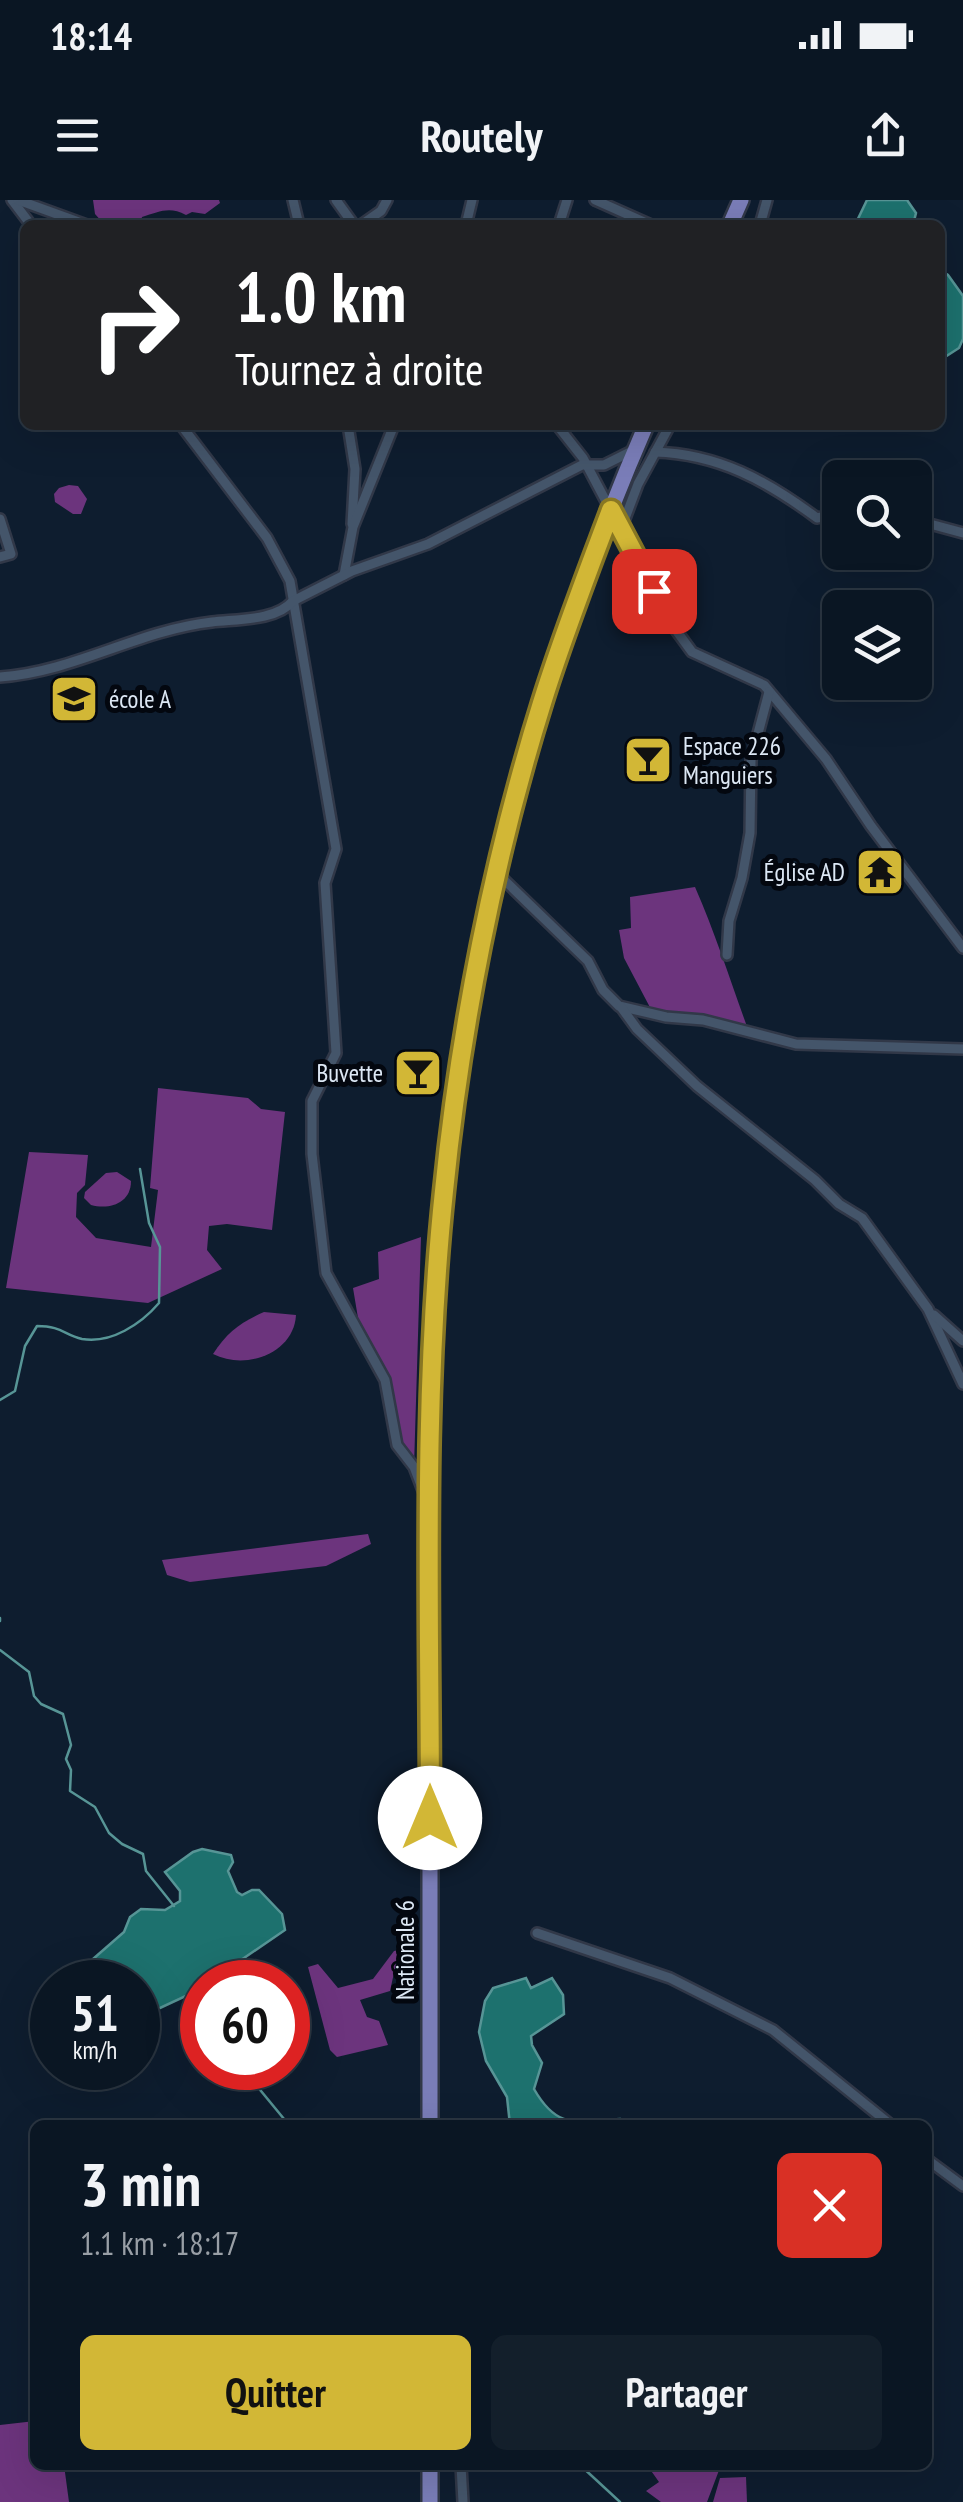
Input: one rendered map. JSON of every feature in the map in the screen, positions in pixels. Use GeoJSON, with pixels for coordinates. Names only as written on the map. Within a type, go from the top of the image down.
{"type":"FeatureCollection","features":[{"type":"Feature","properties":{"kind":"main road","name":"Nationale 6"},"geometry":{"type":"LineString","coordinates":[[430,2120],[432,1377],[444,1190],[464,1044],[498,874],[541,704],[644,430]]}},
{"type":"Feature","properties":{"kind":"main road"},"geometry":{"type":"LineString","coordinates":[[430,2470],[430,2502]]}},
{"type":"Feature","properties":{"kind":"street"},"geometry":{"type":"LineString","coordinates":[[15,200],[73,220]]}},
{"type":"Feature","properties":{"kind":"street"},"geometry":{"type":"LineString","coordinates":[[336,200],[354,220]]}},
{"type":"Feature","properties":{"kind":"street"},"geometry":{"type":"LineString","coordinates":[[366,220],[380,211],[387,200]]}},
{"type":"Feature","properties":{"kind":"street"},"geometry":{"type":"LineString","coordinates":[[595,200],[641,220]]}},
{"type":"Feature","properties":{"kind":"street"},"geometry":{"type":"LineString","coordinates":[[185,430],[268,538],[290,581],[336,849],[325,884],[336,1053],[312,1101],[312,1154],[326,1273],[385,1380],[397,1444],[414,1468],[431,1512]]}},
{"type":"Feature","properties":{"kind":"street"},"geometry":{"type":"LineString","coordinates":[[349,430],[355,469],[352,527]]}},
{"type":"Feature","properties":{"kind":"street"},"geometry":{"type":"LineString","coordinates":[[344,575],[352,527],[392,430]]}},
{"type":"Feature","properties":{"kind":"street"},"geometry":{"type":"LineString","coordinates":[[560,430],[586,464],[670,622],[692,652],[753,678],[769,692],[826,759],[963,948]]}},
{"type":"Feature","properties":{"kind":"street"},"geometry":{"type":"LineString","coordinates":[[621,529],[638,484],[667,430]]}},
{"type":"Feature","properties":{"kind":"street"},"geometry":{"type":"LineString","coordinates":[[0,677],[60,666],[182,625],[259,616],[287,608],[344,575],[428,544],[586,464],[604,465],[635,450]]}},
{"type":"Feature","properties":{"kind":"street"},"geometry":{"type":"LineString","coordinates":[[655,452],[721,461],[796,500],[817,518],[822,517]]}},
{"type":"Feature","properties":{"kind":"street"},"geometry":{"type":"LineString","coordinates":[[0,520],[11,554],[0,557]]}},
{"type":"Feature","properties":{"kind":"street"},"geometry":{"type":"LineString","coordinates":[[932,525],[963,533]]}},
{"type":"Feature","properties":{"kind":"street"},"geometry":{"type":"LineString","coordinates":[[727,955],[729,921],[750,833],[750,760],[769,692]]}},
{"type":"Feature","properties":{"kind":"street"},"geometry":{"type":"LineString","coordinates":[[498,874],[588,961],[603,990],[636,1028],[697,1086],[816,1180],[839,1204],[862,1218],[928,1310],[963,1384]]}},
{"type":"Feature","properties":{"kind":"street"},"geometry":{"type":"LineString","coordinates":[[620,1006],[666,1017],[703,1020],[796,1044],[963,1049]]}},
{"type":"Feature","properties":{"kind":"street"},"geometry":{"type":"LineString","coordinates":[[928,1310],[963,1341]]}},
{"type":"Feature","properties":{"kind":"street"},"geometry":{"type":"LineString","coordinates":[[537,1934],[670,1978],[773,2030],[885,2120]]}},
{"type":"Feature","properties":{"kind":"street"},"geometry":{"type":"LineString","coordinates":[[932,2163],[963,2186]]}},
{"type":"Feature","properties":{"kind":"street"},"geometry":{"type":"LineString","coordinates":[[461,2470],[463,2502]]}},
{"type":"Feature","properties":{"kind":"shaded area"},"geometry":{"type":"Polygon","coordinates":[[[93,200],[220,203],[205,214],[164,211],[141,220],[100,220],[93,200]]]}},
{"type":"Feature","properties":{"kind":"shaded area"},"geometry":{"type":"Polygon","coordinates":[[[867,200],[907,200],[916,213],[914,220],[857,220],[867,200]]]}},
{"type":"Feature","properties":{"kind":"shaded area"},"geometry":{"type":"Polygon","coordinates":[[[945,273],[963,296],[963,339],[959,348],[945,357],[945,273]]]}},
{"type":"Feature","properties":{"kind":"shaded area"},"geometry":{"type":"Polygon","coordinates":[[[69,485],[78,486],[87,499],[81,514],[73,514],[55,502],[54,494],[69,485]]]}},
{"type":"Feature","properties":{"kind":"shaded area"},"geometry":{"type":"Polygon","coordinates":[[[695,887],[749,1032],[654,1015],[624,958],[619,930],[631,928],[630,897],[695,887]]]}},
{"type":"Feature","properties":{"kind":"shaded area"},"geometry":{"type":"Polygon","coordinates":[[[158,1088],[248,1098],[261,1109],[285,1112],[272,1230],[227,1224],[209,1226],[207,1250],[222,1269],[148,1303],[6,1288],[29,1152],[88,1155],[85,1185],[77,1193],[76,1217],[96,1238],[151,1247],[158,1190],[150,1188],[158,1088]]]}},
{"type":"Feature","properties":{"kind":"shaded area"},"geometry":{"type":"Polygon","coordinates":[[[117,1172],[131,1181],[123,1200],[105,1206],[91,1205],[84,1198],[85,1192],[106,1173],[117,1172]]]}},
{"type":"Feature","properties":{"kind":"shaded area"},"geometry":{"type":"Polygon","coordinates":[[[421,1237],[414,1467],[397,1445],[385,1380],[361,1336],[353,1288],[379,1279],[378,1252],[421,1237]]]}},
{"type":"Feature","properties":{"kind":"shaded area"},"geometry":{"type":"Polygon","coordinates":[[[264,1312],[296,1315],[287,1340],[278,1349],[240,1360],[213,1354],[235,1328],[264,1312]]]}},
{"type":"Feature","properties":{"kind":"shaded area"},"geometry":{"type":"Polygon","coordinates":[[[368,1534],[371,1544],[326,1566],[190,1582],[167,1575],[162,1560],[368,1534]]]}},
{"type":"Feature","properties":{"kind":"shaded area"},"geometry":{"type":"Polygon","coordinates":[[[202,1849],[231,1855],[233,1862],[228,1871],[237,1892],[242,1895],[259,1890],[282,1914],[285,1930],[241,1960],[180,1960],[180,1999],[160,2008],[160,1960],[92,1960],[124,1932],[130,1917],[141,1909],[165,1910],[180,1901],[180,1891],[165,1872],[202,1849]]]}},
{"type":"Feature","properties":{"kind":"shaded area"},"geometry":{"type":"Polygon","coordinates":[[[399,1950],[390,1991],[360,2000],[367,2017],[379,2021],[388,2045],[337,2057],[330,2050],[310,1966],[318,1964],[338,1988],[373,1979],[394,1951],[399,1950]]]}},
{"type":"Feature","properties":{"kind":"shaded area"},"geometry":{"type":"Polygon","coordinates":[[[526,1978],[531,1988],[552,1978],[563,1995],[564,2014],[531,2036],[542,2063],[534,2089],[552,2112],[570,2120],[509,2120],[507,2097],[486,2061],[479,2032],[485,2001],[493,1988],[526,1978]]]}},
{"type":"Feature","properties":{"kind":"shaded area"},"geometry":{"type":"Polygon","coordinates":[[[30,2422],[30,2470],[65,2470],[69,2502],[0,2502],[0,2425],[30,2422]]]}},
{"type":"Feature","properties":{"kind":"shaded area"},"geometry":{"type":"Polygon","coordinates":[[[651,2470],[719,2470],[707,2502],[661,2502],[646,2491],[659,2482],[651,2470]]]}},
{"type":"Feature","properties":{"kind":"shaded area"},"geometry":{"type":"Polygon","coordinates":[[[746,2477],[747,2502],[713,2502],[720,2478],[746,2477]]]}},
{"type":"Feature","properties":{"kind":"waterway"},"geometry":{"type":"LineString","coordinates":[[0,1400],[15,1391],[25,1346],[37,1326],[52,1327],[82,1339],[104,1338],[134,1325],[159,1303],[160,1247],[149,1223],[140,1169]]}},
{"type":"Feature","properties":{"kind":"waterway"},"geometry":{"type":"LineString","coordinates":[[0,1650],[29,1672],[34,1696],[41,1704],[63,1714],[71,1745],[66,1759],[71,1770],[70,1791],[95,1807],[109,1833],[143,1854],[146,1871],[174,1906]]}},
{"type":"Feature","properties":{"kind":"waterway"},"geometry":{"type":"LineString","coordinates":[[260,2090],[285,2120]]}},
{"type":"Feature","properties":{"kind":"waterway"},"geometry":{"type":"LineString","coordinates":[[585,2470],[620,2502]]}},
{"type":"Feature","properties":{"kind":"place","name":"école A"},"geometry":{"type":"Point","coordinates":[74,699]}},
{"type":"Feature","properties":{"kind":"place","name":"Espace 226 Manguiers"},"geometry":{"type":"Point","coordinates":[648,760]}},
{"type":"Feature","properties":{"kind":"place","name":"Église AD"},"geometry":{"type":"Point","coordinates":[880,872]}},
{"type":"Feature","properties":{"kind":"place","name":"Buvette"},"geometry":{"type":"Point","coordinates":[418,1073]}},
{"type":"Feature","properties":{"kind":"route"},"geometry":{"type":"LineString","coordinates":[[430,1818],[430,1445],[438,1258],[456,1092],[476,977],[541,704],[611,510],[654,591]]}}]}
